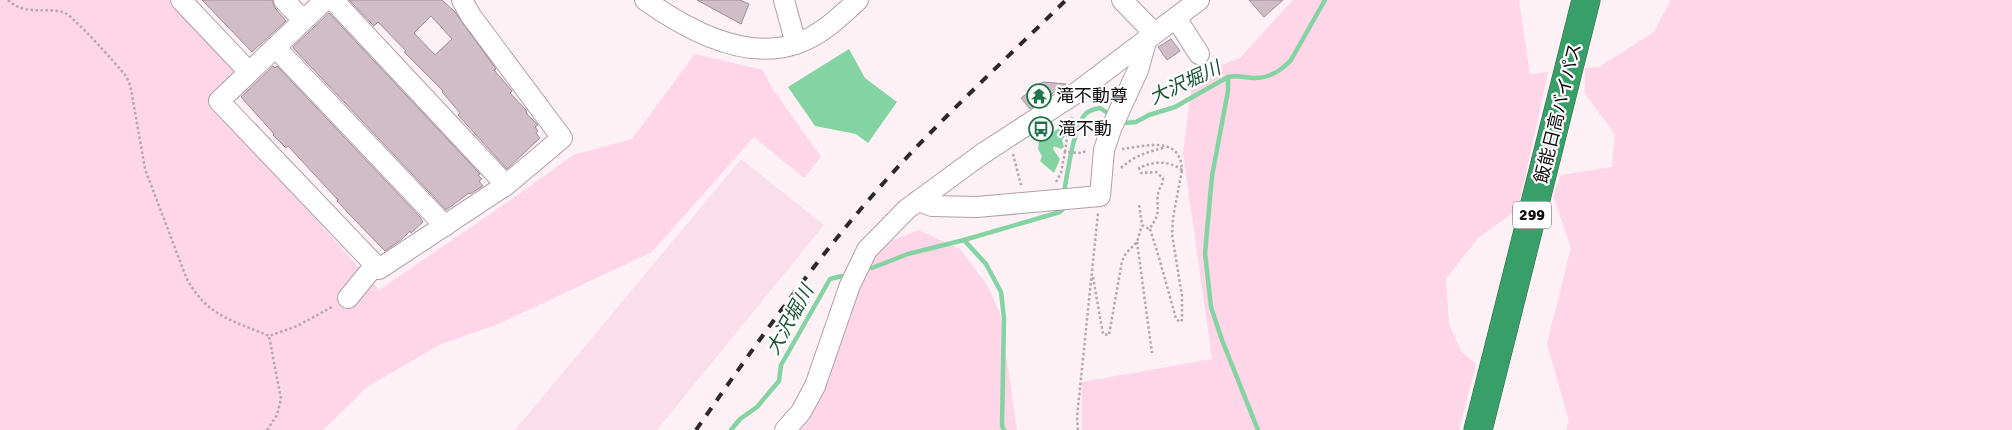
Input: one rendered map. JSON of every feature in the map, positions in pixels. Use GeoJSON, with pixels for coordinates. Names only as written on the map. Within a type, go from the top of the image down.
{"type":"FeatureCollection","features":[{"type":"Feature","properties":{"kind":"highway","name":"飯能日高バイパス"},"geometry":{"type":"LineString","coordinates":[[1478,430],[1586,0]]}},
{"type":"Feature","properties":{"kind":"street"},"geometry":{"type":"LineString","coordinates":[[181,0],[249,72]]}},
{"type":"Feature","properties":{"kind":"street"},"geometry":{"type":"LineString","coordinates":[[284,0],[303,20]]}},
{"type":"Feature","properties":{"kind":"street"},"geometry":{"type":"LineString","coordinates":[[325,0],[219,101],[379,269],[506,185],[562,138],[471,16],[462,0]]}},
{"type":"Feature","properties":{"kind":"street"},"geometry":{"type":"LineString","coordinates":[[334,0],[506,185]]}},
{"type":"Feature","properties":{"kind":"street"},"geometry":{"type":"LineString","coordinates":[[646,0],[698,31],[743,48],[772,49],[796,44],[815,34],[839,18],[858,0]]}},
{"type":"Feature","properties":{"kind":"street"},"geometry":{"type":"LineString","coordinates":[[784,0],[796,44]]}},
{"type":"Feature","properties":{"kind":"street"},"geometry":{"type":"LineString","coordinates":[[1122,0],[1151,35]]}},
{"type":"Feature","properties":{"kind":"street"},"geometry":{"type":"LineString","coordinates":[[785,430],[801,412],[815,386],[850,285],[867,250],[918,201],[1008,137],[1076,93],[1200,0]]}},
{"type":"Feature","properties":{"kind":"street"},"geometry":{"type":"LineString","coordinates":[[1176,18],[1199,54]]}},
{"type":"Feature","properties":{"kind":"street"},"geometry":{"type":"LineString","coordinates":[[918,201],[932,206],[977,207],[1100,196],[1104,150],[1151,35]]}},
{"type":"Feature","properties":{"kind":"street"},"geometry":{"type":"LineString","coordinates":[[275,47],[445,226]]}},
{"type":"Feature","properties":{"kind":"street"},"geometry":{"type":"LineString","coordinates":[[348,298],[375,265]]}},
{"type":"Feature","properties":{"kind":"path"},"geometry":{"type":"LineString","coordinates":[[8,0],[16,7],[64,12],[76,20],[127,77],[131,89],[145,168],[186,277],[202,302],[216,313],[269,336],[297,326],[348,298]]}},
{"type":"Feature","properties":{"kind":"path"},"geometry":{"type":"LineString","coordinates":[[1060,200],[1053,187],[1061,173],[1069,126],[1073,115]]}},
{"type":"Feature","properties":{"kind":"path"},"geometry":{"type":"LineString","coordinates":[[1104,150],[1151,146],[1168,147],[1178,153],[1181,159],[1182,170],[1172,234],[1182,296],[1182,320],[1180,322],[1176,320],[1149,229],[1142,226]]}},
{"type":"Feature","properties":{"kind":"path"},"geometry":{"type":"LineString","coordinates":[[1121,168],[1141,153],[1168,147]]}},
{"type":"Feature","properties":{"kind":"path"},"geometry":{"type":"LineString","coordinates":[[1013,148],[1012,154],[1026,203]]}},
{"type":"Feature","properties":{"kind":"path"},"geometry":{"type":"LineString","coordinates":[[1065,152],[1078,153]]}},
{"type":"Feature","properties":{"kind":"path"},"geometry":{"type":"LineString","coordinates":[[1149,229],[1158,217],[1160,189],[1163,178],[1156,172],[1141,173],[1138,168],[1156,162],[1166,162],[1174,164],[1182,170]]}},
{"type":"Feature","properties":{"kind":"path"},"geometry":{"type":"LineString","coordinates":[[1078,430],[1100,196]]}},
{"type":"Feature","properties":{"kind":"path"},"geometry":{"type":"LineString","coordinates":[[1139,205],[1142,226],[1137,242],[1152,353]]}},
{"type":"Feature","properties":{"kind":"path"},"geometry":{"type":"LineString","coordinates":[[1093,273],[1103,334],[1109,335],[1122,261],[1126,253],[1137,242]]}},
{"type":"Feature","properties":{"kind":"path"},"geometry":{"type":"LineString","coordinates":[[267,430],[277,415],[281,400],[269,336]]}},
{"type":"Feature","properties":{"kind":"shaded area"},"geometry":{"type":"Polygon","coordinates":[[[0,0],[169,0],[232,66],[233,75],[208,98],[379,290],[573,155],[632,139],[695,54],[763,70],[772,88],[821,157],[804,178],[754,137],[652,252],[496,325],[441,344],[367,387],[323,430],[0,430],[0,0]]]}},
{"type":"Feature","properties":{"kind":"shaded area"},"geometry":{"type":"Polygon","coordinates":[[[1293,0],[1519,0],[1530,74],[1548,72],[1518,209],[1478,238],[1446,279],[1449,324],[1461,351],[1476,364],[1459,430],[1082,430],[1082,382],[1212,359],[1183,153],[1193,75],[1240,58],[1293,0]]]}},
{"type":"Feature","properties":{"kind":"shaded area"},"geometry":{"type":"Polygon","coordinates":[[[1671,0],[2012,0],[2012,430],[1566,430],[1569,421],[1547,344],[1571,248],[1553,196],[1561,175],[1612,167],[1615,134],[1585,94],[1585,68],[1599,67],[1654,32],[1671,0]]]}},
{"type":"Feature","properties":{"kind":"shaded area"},"geometry":{"type":"Polygon","coordinates":[[[849,49],[865,78],[897,102],[868,143],[856,134],[815,126],[788,87],[849,49]]]}},
{"type":"Feature","properties":{"kind":"shaded area"},"geometry":{"type":"Polygon","coordinates":[[[1065,124],[1066,135],[1062,140],[1064,147],[1061,149],[1054,146],[1053,149],[1060,159],[1054,173],[1040,161],[1042,156],[1038,149],[1039,142],[1065,124]]]}},
{"type":"Feature","properties":{"kind":"shaded area"},"geometry":{"type":"Polygon","coordinates":[[[741,159],[824,225],[657,430],[515,430],[741,159]]]}},
{"type":"Feature","properties":{"kind":"shaded area"},"geometry":{"type":"Polygon","coordinates":[[[919,230],[961,250],[987,285],[1000,313],[1017,430],[785,430],[867,250],[919,230]]]}},
{"type":"Feature","properties":{"kind":"building"},"geometry":{"type":"Polygon","coordinates":[[[202,0],[272,0],[275,8],[286,21],[252,52],[202,0]]]}},
{"type":"Feature","properties":{"kind":"building"},"geometry":{"type":"Polygon","coordinates":[[[349,0],[442,0],[455,12],[496,69],[494,70],[512,91],[510,93],[538,125],[535,127],[538,131],[536,133],[540,138],[507,169],[458,115],[460,113],[443,91],[404,52],[406,51],[378,22],[374,26],[349,0]],[[431,16],[414,33],[435,55],[452,39],[431,16]]]}},
{"type":"Feature","properties":{"kind":"building"},"geometry":{"type":"Polygon","coordinates":[[[697,0],[740,0],[749,4],[741,24],[697,0]]]}},
{"type":"Feature","properties":{"kind":"building"},"geometry":{"type":"Polygon","coordinates":[[[1249,0],[1283,0],[1264,17],[1249,0]]]}},
{"type":"Feature","properties":{"kind":"building"},"geometry":{"type":"Polygon","coordinates":[[[329,13],[480,174],[478,175],[482,179],[479,181],[483,186],[469,193],[446,210],[294,49],[293,47],[329,13]]]}},
{"type":"Feature","properties":{"kind":"building"},"geometry":{"type":"Polygon","coordinates":[[[1171,39],[1180,51],[1167,60],[1158,47],[1171,39]]]}},
{"type":"Feature","properties":{"kind":"building"},"geometry":{"type":"Polygon","coordinates":[[[273,66],[275,68],[277,66],[420,217],[423,222],[411,233],[410,231],[385,251],[288,146],[286,148],[273,135],[241,97],[273,66]]]}},
{"type":"Feature","properties":{"kind":"building"},"geometry":{"type":"Polygon","coordinates":[[[1043,82],[1066,84],[1030,109],[1021,98],[1043,82]]]}},
{"type":"Feature","properties":{"kind":"waterway","name":"大沢堀川"},"geometry":{"type":"LineString","coordinates":[[1121,121],[1126,123],[1136,122],[1149,115],[1175,107],[1228,77],[1258,78],[1278,71],[1291,60],[1325,0]]}},
{"type":"Feature","properties":{"kind":"waterway"},"geometry":{"type":"LineString","coordinates":[[1228,77],[1228,91],[1212,176],[1205,253],[1211,307],[1222,340],[1258,430]]}},
{"type":"Feature","properties":{"kind":"waterway","name":"大沢堀川"},"geometry":{"type":"LineString","coordinates":[[1064,195],[1074,141],[1084,115],[1100,108],[1112,116]]}},
{"type":"Feature","properties":{"kind":"waterway"},"geometry":{"type":"LineString","coordinates":[[1066,126],[1079,127]]}},
{"type":"Feature","properties":{"kind":"waterway","name":"大沢堀川"},"geometry":{"type":"LineString","coordinates":[[872,268],[908,254],[1060,212],[1064,205]]}},
{"type":"Feature","properties":{"kind":"waterway"},"geometry":{"type":"LineString","coordinates":[[964,240],[986,264],[1001,292],[1004,318],[1002,426],[1004,430]]}},
{"type":"Feature","properties":{"kind":"waterway","name":"大沢堀川"},"geometry":{"type":"LineString","coordinates":[[731,430],[740,419],[757,407],[779,381],[781,365],[830,279],[842,276]]}},
{"type":"Feature","properties":{"kind":"railway"},"geometry":{"type":"LineString","coordinates":[[696,430],[807,276],[854,217],[947,116],[1066,0]]}},
{"type":"Feature","properties":{"kind":"place","name":"滝不動尊"},"geometry":{"type":"Point","coordinates":[1039,96]}},
{"type":"Feature","properties":{"kind":"place","name":"滝不動"},"geometry":{"type":"Point","coordinates":[1041,129]}}]}
